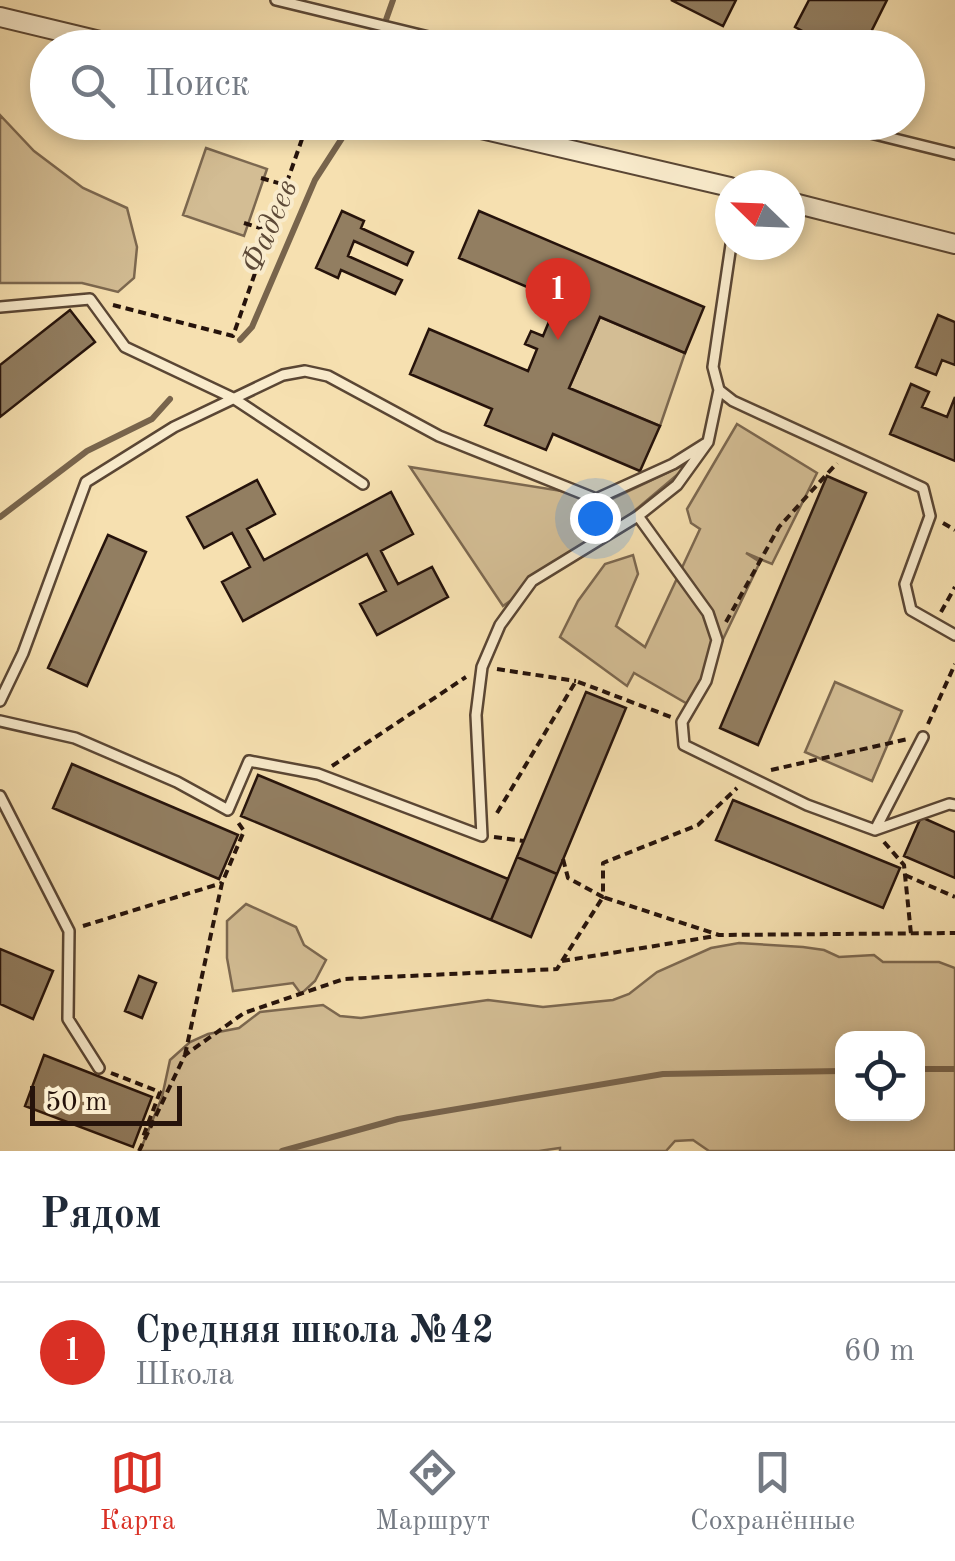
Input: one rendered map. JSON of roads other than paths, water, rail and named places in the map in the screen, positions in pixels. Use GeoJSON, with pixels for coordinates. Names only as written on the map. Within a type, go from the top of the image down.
{"type":"FeatureCollection","features":[{"type":"Feature","properties":{"kind":"street"},"geometry":{"type":"LineString","coordinates":[[0,18],[52,30]]}},
{"type":"Feature","properties":{"kind":"street"},"geometry":{"type":"LineString","coordinates":[[528,140],[715,184]]}},
{"type":"Feature","properties":{"kind":"street"},"geometry":{"type":"LineString","coordinates":[[805,206],[955,244]]}},
{"type":"Feature","properties":{"kind":"lane"},"geometry":{"type":"LineString","coordinates":[[276,0],[401,30]]}},
{"type":"Feature","properties":{"kind":"lane"},"geometry":{"type":"LineString","coordinates":[[899,140],[955,154]]}},
{"type":"Feature","properties":{"kind":"lane"},"geometry":{"type":"LineString","coordinates":[[0,721],[75,738],[177,782],[228,810],[249,761],[318,774],[482,836],[476,714],[482,667],[500,625],[532,581],[638,516],[678,484],[708,442],[719,390],[713,366],[729,260]]}},
{"type":"Feature","properties":{"kind":"lane"},"geometry":{"type":"LineString","coordinates":[[0,306],[90,298],[125,347],[233,398],[362,484]]}},
{"type":"Feature","properties":{"kind":"lane"},"geometry":{"type":"LineString","coordinates":[[0,701],[23,652],[86,482],[174,427],[283,374],[306,371],[328,376],[439,436],[596,499],[673,464],[708,442]]}},
{"type":"Feature","properties":{"kind":"lane"},"geometry":{"type":"LineString","coordinates":[[719,390],[733,402],[923,488],[930,516],[905,584],[911,610],[955,635]]}},
{"type":"Feature","properties":{"kind":"lane"},"geometry":{"type":"LineString","coordinates":[[638,516],[708,613],[717,640],[706,681],[682,722],[684,745],[808,805],[875,830],[955,805]]}},
{"type":"Feature","properties":{"kind":"lane"},"geometry":{"type":"LineString","coordinates":[[875,830],[922,737]]}},
{"type":"Feature","properties":{"kind":"lane"},"geometry":{"type":"LineString","coordinates":[[0,796],[69,931],[68,1018],[99,1068]]}},
{"type":"Feature","properties":{"kind":"waterway","name":"Фадеев"},"geometry":{"type":"LineString","coordinates":[[382,30],[393,0]]}},
{"type":"Feature","properties":{"kind":"waterway","name":"Фадеев"},"geometry":{"type":"LineString","coordinates":[[240,340],[252,327],[315,180],[341,140]]}},
{"type":"Feature","properties":{"kind":"waterway","name":"Фадеев"},"geometry":{"type":"LineString","coordinates":[[0,517],[87,451],[152,419],[170,399]]}},
{"type":"Feature","properties":{"kind":"waterway"},"geometry":{"type":"LineString","coordinates":[[925,1069],[955,1069]]}},
{"type":"Feature","properties":{"kind":"waterway"},"geometry":{"type":"LineString","coordinates":[[282,1151],[398,1119],[663,1074],[835,1071]]}},
{"type":"Feature","properties":{"kind":"place","name":"Средняя школа №42"},"geometry":{"type":"Point","coordinates":[558,340]}}]}
